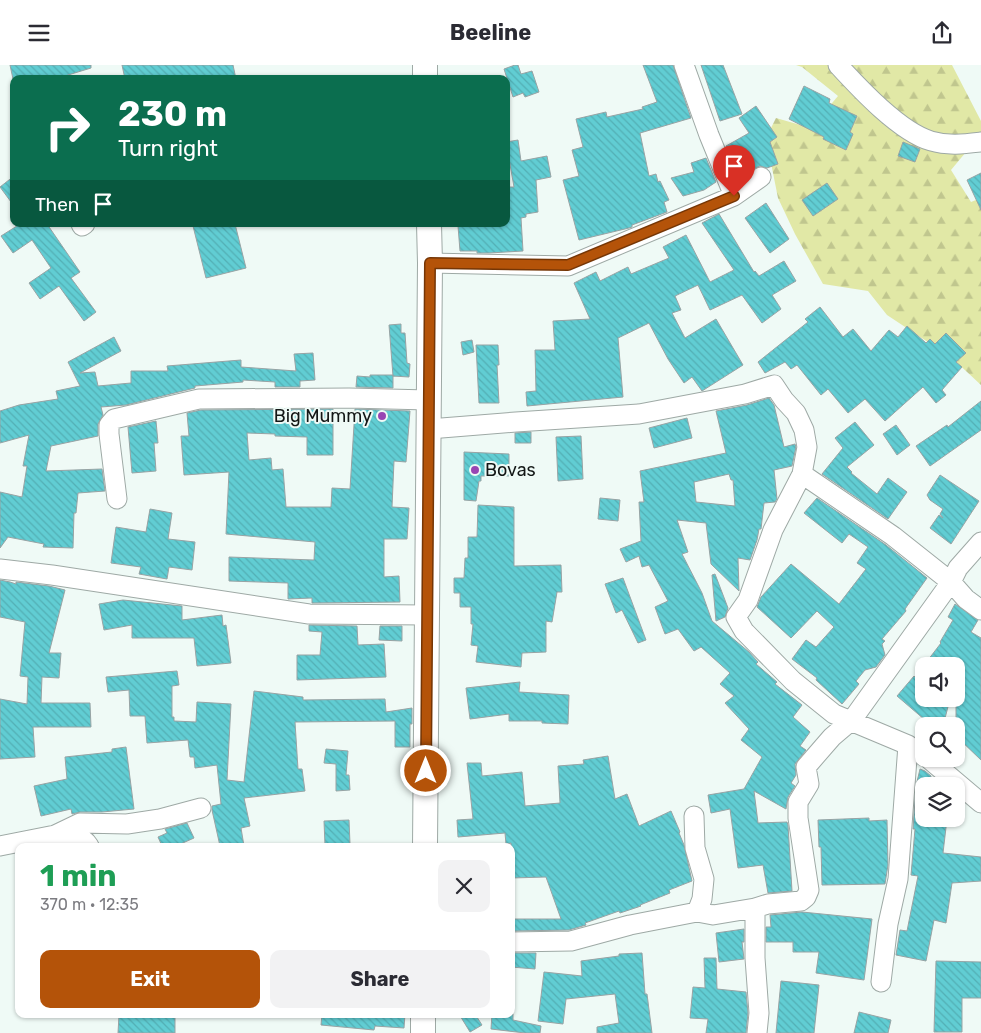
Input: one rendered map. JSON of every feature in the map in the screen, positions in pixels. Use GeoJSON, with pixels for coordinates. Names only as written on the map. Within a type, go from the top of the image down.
{"type":"FeatureCollection","features":[{"type":"Feature","properties":{"kind":"main road"},"geometry":{"type":"LineString","coordinates":[[425,843],[429,227]]}},
{"type":"Feature","properties":{"kind":"main road"},"geometry":{"type":"LineString","coordinates":[[423,1018],[423,1033]]}},
{"type":"Feature","properties":{"kind":"street"},"geometry":{"type":"LineString","coordinates":[[684,65],[709,135],[734,196]]}},
{"type":"Feature","properties":{"kind":"street"},"geometry":{"type":"LineString","coordinates":[[838,65],[858,87],[905,128],[930,141],[956,145],[981,142]]}},
{"type":"Feature","properties":{"kind":"street"},"geometry":{"type":"LineString","coordinates":[[430,263],[568,265],[734,196],[761,177]]}},
{"type":"Feature","properties":{"kind":"street"},"geometry":{"type":"LineString","coordinates":[[429,429],[639,414],[745,394],[774,385],[784,401],[796,413],[804,430],[806,447],[802,474],[774,530],[748,600],[736,617],[744,631],[793,681],[843,717],[915,750]]}},
{"type":"Feature","properties":{"kind":"street"},"geometry":{"type":"LineString","coordinates":[[117,499],[109,434],[109,425],[114,419],[199,399],[349,398],[428,400]]}},
{"type":"Feature","properties":{"kind":"street"},"geometry":{"type":"LineString","coordinates":[[802,474],[893,536],[951,582],[966,599],[981,610]]}},
{"type":"Feature","properties":{"kind":"street"},"geometry":{"type":"LineString","coordinates":[[515,942],[570,941],[630,925],[697,912],[713,915],[768,904],[801,901],[806,897],[808,890],[798,818],[798,803],[809,784],[806,767],[832,737],[843,717],[951,582],[958,568],[981,542]]}},
{"type":"Feature","properties":{"kind":"street"},"geometry":{"type":"LineString","coordinates":[[0,569],[52,575],[310,614],[426,615]]}},
{"type":"Feature","properties":{"kind":"street"},"geometry":{"type":"LineString","coordinates":[[881,982],[888,924],[898,879],[908,745]]}},
{"type":"Feature","properties":{"kind":"street"},"geometry":{"type":"LineString","coordinates":[[938,767],[981,803]]}},
{"type":"Feature","properties":{"kind":"street"},"geometry":{"type":"LineString","coordinates":[[55,835],[80,823],[127,824],[160,819],[201,807]]}},
{"type":"Feature","properties":{"kind":"street"},"geometry":{"type":"LineString","coordinates":[[694,815],[695,848],[704,879],[702,899],[697,912]]}},
{"type":"Feature","properties":{"kind":"street"},"geometry":{"type":"LineString","coordinates":[[0,846],[74,833],[87,843]]}},
{"type":"Feature","properties":{"kind":"street"},"geometry":{"type":"LineString","coordinates":[[755,908],[758,1033]]}},
{"type":"Feature","properties":{"kind":"green space"},"geometry":{"type":"Polygon","coordinates":[[[796,65],[952,65],[981,121],[981,134],[951,170],[971,202],[981,198],[981,385],[952,358],[887,315],[868,291],[823,284],[795,234],[778,198],[766,138],[776,118],[811,128],[838,96],[802,67],[796,65]]]}},
{"type":"Feature","properties":{"kind":"building"},"geometry":{"type":"Polygon","coordinates":[[[10,65],[91,65],[91,68],[68,75],[12,75],[10,65]]]}},
{"type":"Feature","properties":{"kind":"building"},"geometry":{"type":"Polygon","coordinates":[[[122,65],[233,65],[235,75],[124,75],[122,65]]]}},
{"type":"Feature","properties":{"kind":"building"},"geometry":{"type":"Polygon","coordinates":[[[518,65],[521,74],[532,71],[539,92],[525,97],[523,93],[513,97],[510,88],[510,75],[506,75],[504,69],[518,65]]]}},
{"type":"Feature","properties":{"kind":"building"},"geometry":{"type":"Polygon","coordinates":[[[643,65],[673,65],[691,118],[640,133],[649,176],[656,174],[658,182],[660,181],[669,200],[664,202],[667,212],[632,225],[629,228],[579,240],[563,180],[579,176],[572,150],[583,147],[576,119],[606,112],[607,117],[643,109],[642,107],[657,102],[643,65]]]}},
{"type":"Feature","properties":{"kind":"building"},"geometry":{"type":"Polygon","coordinates":[[[701,65],[723,65],[742,114],[720,121],[701,65]]]}},
{"type":"Feature","properties":{"kind":"building"},"geometry":{"type":"Polygon","coordinates":[[[804,86],[830,99],[829,103],[857,116],[850,132],[853,134],[846,150],[789,119],[804,86]]]}},
{"type":"Feature","properties":{"kind":"building"},"geometry":{"type":"Polygon","coordinates":[[[756,106],[777,137],[770,142],[778,164],[767,168],[760,166],[739,179],[726,146],[749,133],[739,118],[756,106]]]}},
{"type":"Feature","properties":{"kind":"building"},"geometry":{"type":"Polygon","coordinates":[[[518,140],[521,161],[547,156],[551,177],[536,180],[538,212],[526,214],[526,217],[521,218],[523,251],[477,253],[477,251],[460,251],[458,227],[510,227],[510,187],[514,187],[510,164],[510,141],[518,140]]]}},
{"type":"Feature","properties":{"kind":"building"},"geometry":{"type":"Polygon","coordinates":[[[903,142],[920,149],[915,162],[898,156],[903,142]]]}},
{"type":"Feature","properties":{"kind":"building"},"geometry":{"type":"Polygon","coordinates":[[[706,158],[716,182],[704,190],[683,196],[671,178],[694,172],[691,163],[706,158]]]}},
{"type":"Feature","properties":{"kind":"building"},"geometry":{"type":"Polygon","coordinates":[[[981,173],[981,210],[967,180],[981,173]]]}},
{"type":"Feature","properties":{"kind":"building"},"geometry":{"type":"Polygon","coordinates":[[[10,179],[10,201],[0,187],[10,179]]]}},
{"type":"Feature","properties":{"kind":"building"},"geometry":{"type":"Polygon","coordinates":[[[827,183],[838,199],[813,216],[802,200],[827,183]]]}},
{"type":"Feature","properties":{"kind":"building"},"geometry":{"type":"Polygon","coordinates":[[[766,203],[789,239],[770,253],[745,218],[766,203]]]}},
{"type":"Feature","properties":{"kind":"building"},"geometry":{"type":"Polygon","coordinates":[[[719,214],[754,272],[759,276],[784,261],[796,281],[772,295],[781,309],[762,323],[742,295],[710,310],[698,285],[675,296],[681,310],[672,313],[685,338],[716,319],[743,365],[702,391],[692,377],[684,383],[668,359],[649,323],[618,338],[623,397],[527,406],[526,392],[536,391],[535,350],[555,350],[553,321],[590,319],[574,283],[596,272],[600,281],[628,267],[631,274],[669,258],[663,247],[686,235],[710,282],[734,270],[702,223],[719,214]]]}},
{"type":"Feature","properties":{"kind":"building"},"geometry":{"type":"Polygon","coordinates":[[[15,227],[49,227],[80,272],[71,278],[96,312],[84,321],[59,286],[40,299],[29,283],[51,268],[32,240],[13,253],[1,236],[15,227]]]}},
{"type":"Feature","properties":{"kind":"building"},"geometry":{"type":"Polygon","coordinates":[[[193,227],[236,227],[246,268],[206,278],[193,227]]]}},
{"type":"Feature","properties":{"kind":"building"},"geometry":{"type":"Polygon","coordinates":[[[820,307],[843,337],[853,329],[871,351],[889,330],[898,337],[907,326],[926,343],[930,339],[935,344],[946,333],[966,353],[956,362],[962,367],[942,390],[946,395],[936,403],[923,387],[885,421],[865,399],[848,413],[828,389],[821,395],[797,365],[791,369],[785,362],[765,373],[758,362],[808,322],[805,319],[820,307]]]}},
{"type":"Feature","properties":{"kind":"building"},"geometry":{"type":"Polygon","coordinates":[[[401,324],[401,333],[405,333],[407,363],[410,364],[409,377],[393,376],[389,325],[401,324]]]}},
{"type":"Feature","properties":{"kind":"building"},"geometry":{"type":"Polygon","coordinates":[[[114,337],[121,351],[80,373],[95,372],[98,386],[131,383],[131,371],[168,371],[167,366],[241,360],[241,367],[296,371],[294,354],[313,353],[315,380],[300,381],[300,387],[275,387],[275,382],[243,380],[243,382],[195,386],[195,388],[126,405],[101,407],[103,415],[98,424],[98,436],[51,446],[46,471],[102,469],[105,491],[78,493],[76,513],[74,513],[73,548],[43,547],[44,544],[8,537],[0,548],[0,492],[22,497],[27,466],[23,466],[29,435],[0,443],[0,411],[19,405],[58,399],[56,391],[80,386],[68,362],[114,337]]]}},
{"type":"Feature","properties":{"kind":"building"},"geometry":{"type":"Polygon","coordinates":[[[472,340],[474,352],[463,355],[461,342],[472,340]]]}},
{"type":"Feature","properties":{"kind":"building"},"geometry":{"type":"Polygon","coordinates":[[[476,345],[498,345],[499,403],[479,403],[476,345]]]}},
{"type":"Feature","properties":{"kind":"building"},"geometry":{"type":"Polygon","coordinates":[[[370,375],[393,375],[393,388],[356,387],[357,376],[370,377],[370,375]]]}},
{"type":"Feature","properties":{"kind":"building"},"geometry":{"type":"Polygon","coordinates":[[[769,398],[774,405],[784,447],[795,444],[796,447],[792,466],[774,470],[777,499],[775,502],[764,503],[761,529],[759,529],[750,560],[738,558],[739,591],[711,564],[706,523],[677,520],[688,552],[682,554],[702,593],[712,621],[749,652],[758,662],[756,664],[777,682],[775,684],[802,705],[793,717],[810,732],[800,746],[806,750],[795,764],[796,775],[791,783],[795,786],[788,797],[786,809],[754,791],[758,823],[787,822],[788,825],[792,891],[768,893],[763,865],[738,868],[730,809],[711,813],[708,795],[744,789],[762,757],[741,740],[749,729],[725,703],[734,696],[720,684],[730,673],[701,647],[694,651],[678,629],[665,634],[655,607],[668,601],[649,565],[642,567],[639,556],[626,562],[620,549],[641,541],[639,502],[644,502],[640,471],[726,453],[716,411],[747,405],[769,398]],[[729,474],[694,482],[696,502],[735,506],[733,480],[731,480],[729,474]]]}},
{"type":"Feature","properties":{"kind":"building"},"geometry":{"type":"Polygon","coordinates":[[[981,401],[981,430],[930,466],[916,446],[947,425],[948,427],[981,401]]]}},
{"type":"Feature","properties":{"kind":"building"},"geometry":{"type":"Polygon","coordinates":[[[333,409],[333,455],[307,455],[307,437],[247,433],[249,460],[271,458],[272,470],[283,469],[286,507],[331,507],[332,488],[350,489],[355,409],[410,411],[406,462],[394,461],[392,507],[409,508],[407,539],[384,539],[384,577],[399,576],[400,602],[312,603],[312,598],[288,599],[288,583],[229,581],[229,557],[314,560],[315,542],[226,534],[229,472],[184,475],[181,436],[189,436],[187,413],[201,410],[333,409]]]}},
{"type":"Feature","properties":{"kind":"building"},"geometry":{"type":"Polygon","coordinates":[[[687,418],[692,438],[654,448],[649,428],[687,418]]]}},
{"type":"Feature","properties":{"kind":"building"},"geometry":{"type":"Polygon","coordinates":[[[156,421],[158,443],[154,443],[156,471],[132,473],[128,427],[156,421]]]}},
{"type":"Feature","properties":{"kind":"building"},"geometry":{"type":"Polygon","coordinates":[[[855,422],[874,445],[847,467],[851,473],[877,494],[888,478],[907,492],[888,519],[822,474],[843,448],[835,438],[855,422]]]}},
{"type":"Feature","properties":{"kind":"building"},"geometry":{"type":"Polygon","coordinates":[[[896,425],[910,445],[897,455],[883,434],[896,425]]]}},
{"type":"Feature","properties":{"kind":"building"},"geometry":{"type":"Polygon","coordinates":[[[531,432],[531,443],[515,443],[515,433],[531,432]]]}},
{"type":"Feature","properties":{"kind":"building"},"geometry":{"type":"Polygon","coordinates":[[[581,436],[583,479],[558,481],[556,437],[581,436]]]}},
{"type":"Feature","properties":{"kind":"building"},"geometry":{"type":"Polygon","coordinates":[[[464,452],[509,454],[509,476],[481,476],[476,501],[464,500],[464,452]]]}},
{"type":"Feature","properties":{"kind":"building"},"geometry":{"type":"Polygon","coordinates":[[[940,475],[979,501],[951,544],[930,528],[939,515],[943,518],[940,514],[943,509],[930,500],[927,495],[940,475]]]}},
{"type":"Feature","properties":{"kind":"building"},"geometry":{"type":"Polygon","coordinates":[[[600,498],[620,500],[618,521],[598,519],[600,498]]]}},
{"type":"Feature","properties":{"kind":"building"},"geometry":{"type":"Polygon","coordinates":[[[817,498],[886,545],[927,578],[905,609],[906,611],[882,639],[885,641],[882,644],[885,655],[876,667],[865,670],[856,681],[859,684],[842,704],[816,680],[817,678],[792,659],[806,640],[816,647],[834,627],[817,611],[791,638],[757,607],[761,597],[791,564],[839,604],[866,569],[857,563],[868,547],[849,534],[842,543],[804,513],[817,498]]]}},
{"type":"Feature","properties":{"kind":"building"},"geometry":{"type":"Polygon","coordinates":[[[478,505],[514,507],[514,566],[561,565],[562,592],[557,592],[552,622],[546,621],[546,652],[522,653],[521,667],[476,662],[478,646],[471,645],[473,624],[471,624],[471,607],[460,607],[460,593],[454,593],[454,578],[464,578],[465,558],[468,558],[468,537],[477,537],[478,505]]]}},
{"type":"Feature","properties":{"kind":"building"},"geometry":{"type":"Polygon","coordinates":[[[150,509],[172,513],[168,539],[195,542],[192,570],[169,567],[167,579],[139,574],[141,567],[111,563],[116,527],[146,532],[150,509]]]}},
{"type":"Feature","properties":{"kind":"building"},"geometry":{"type":"Polygon","coordinates":[[[715,574],[728,608],[725,617],[716,621],[712,575],[715,574]]]}},
{"type":"Feature","properties":{"kind":"building"},"geometry":{"type":"Polygon","coordinates":[[[623,578],[646,640],[638,643],[622,610],[616,613],[605,584],[623,578]]]}},
{"type":"Feature","properties":{"kind":"building"},"geometry":{"type":"Polygon","coordinates":[[[0,580],[16,584],[16,582],[49,586],[65,590],[49,653],[61,653],[59,678],[42,677],[41,703],[90,703],[91,727],[33,727],[35,757],[0,759],[0,699],[27,704],[28,677],[20,676],[25,622],[0,617],[0,580]]]}},
{"type":"Feature","properties":{"kind":"building"},"geometry":{"type":"Polygon","coordinates":[[[123,600],[182,606],[182,620],[222,615],[223,626],[226,625],[231,663],[197,666],[194,638],[132,638],[132,625],[104,630],[99,604],[123,600]]]}},
{"type":"Feature","properties":{"kind":"building"},"geometry":{"type":"Polygon","coordinates":[[[955,604],[978,620],[971,632],[981,638],[981,760],[965,745],[965,717],[956,717],[956,707],[965,707],[965,657],[930,657],[941,643],[953,620],[948,617],[955,604]]]}},
{"type":"Feature","properties":{"kind":"building"},"geometry":{"type":"Polygon","coordinates":[[[309,625],[357,626],[358,645],[384,644],[386,677],[297,680],[297,655],[320,655],[322,632],[309,631],[309,625]]]}},
{"type":"Feature","properties":{"kind":"building"},"geometry":{"type":"Polygon","coordinates":[[[380,626],[402,626],[402,641],[379,640],[380,626]]]}},
{"type":"Feature","properties":{"kind":"building"},"geometry":{"type":"Polygon","coordinates":[[[177,671],[179,685],[172,686],[172,717],[174,717],[174,721],[196,722],[197,702],[231,704],[227,780],[244,782],[254,691],[303,697],[303,700],[385,699],[386,712],[412,708],[410,747],[395,747],[395,721],[295,722],[298,769],[302,769],[305,791],[244,798],[250,826],[241,828],[244,843],[219,843],[212,810],[212,806],[221,804],[217,765],[195,768],[194,757],[190,757],[188,740],[147,743],[145,716],[130,716],[129,690],[108,692],[106,677],[177,671]]]}},
{"type":"Feature","properties":{"kind":"building"},"geometry":{"type":"Polygon","coordinates":[[[914,676],[915,707],[948,707],[945,717],[922,717],[897,696],[914,676]]]}},
{"type":"Feature","properties":{"kind":"building"},"geometry":{"type":"Polygon","coordinates":[[[520,682],[519,692],[569,695],[568,724],[542,723],[542,721],[509,721],[509,714],[470,719],[466,688],[520,682]]]}},
{"type":"Feature","properties":{"kind":"building"},"geometry":{"type":"Polygon","coordinates":[[[126,747],[134,809],[72,814],[71,809],[41,816],[34,786],[67,779],[65,757],[112,752],[112,749],[126,747]]]}},
{"type":"Feature","properties":{"kind":"building"},"geometry":{"type":"Polygon","coordinates":[[[326,749],[348,751],[346,775],[349,775],[350,790],[336,791],[336,764],[324,763],[326,749]]]}},
{"type":"Feature","properties":{"kind":"building"},"geometry":{"type":"Polygon","coordinates":[[[608,756],[615,799],[627,794],[639,826],[671,811],[684,845],[692,881],[669,890],[670,893],[641,906],[620,913],[619,911],[569,930],[515,931],[515,919],[561,919],[546,877],[515,878],[515,843],[506,843],[505,833],[458,837],[457,820],[473,819],[467,763],[481,763],[482,776],[522,772],[525,806],[560,803],[558,766],[584,764],[583,760],[608,756]]]}},
{"type":"Feature","properties":{"kind":"building"},"geometry":{"type":"Polygon","coordinates":[[[920,769],[931,776],[931,777],[918,777],[920,769]]]}},
{"type":"Feature","properties":{"kind":"building"},"geometry":{"type":"Polygon","coordinates":[[[915,800],[915,827],[946,827],[943,853],[981,857],[981,881],[952,883],[946,923],[934,920],[926,961],[896,955],[900,930],[907,931],[918,876],[911,875],[915,829],[913,829],[915,800]]]}},
{"type":"Feature","properties":{"kind":"building"},"geometry":{"type":"Polygon","coordinates":[[[869,818],[869,821],[887,820],[888,865],[885,884],[822,885],[818,820],[869,818]]]}},
{"type":"Feature","properties":{"kind":"building"},"geometry":{"type":"Polygon","coordinates":[[[349,820],[350,843],[325,843],[324,821],[349,820]]]}},
{"type":"Feature","properties":{"kind":"building"},"geometry":{"type":"Polygon","coordinates":[[[187,823],[194,838],[183,843],[161,843],[158,837],[167,833],[165,829],[187,823]]]}},
{"type":"Feature","properties":{"kind":"building"},"geometry":{"type":"Polygon","coordinates":[[[802,912],[872,919],[864,980],[816,973],[819,952],[793,952],[793,942],[766,942],[766,927],[771,927],[770,915],[802,912]]]}},
{"type":"Feature","properties":{"kind":"building"},"geometry":{"type":"Polygon","coordinates":[[[744,929],[744,942],[742,942],[744,959],[719,962],[716,933],[744,929]]]}},
{"type":"Feature","properties":{"kind":"building"},"geometry":{"type":"Polygon","coordinates":[[[515,953],[536,953],[535,969],[515,967],[515,953]]]}},
{"type":"Feature","properties":{"kind":"building"},"geometry":{"type":"Polygon","coordinates":[[[642,953],[645,994],[647,994],[652,1033],[597,1033],[597,1027],[619,1023],[615,994],[566,999],[563,1024],[538,1021],[544,972],[582,976],[581,961],[619,956],[619,954],[642,953]]]}},
{"type":"Feature","properties":{"kind":"building"},"geometry":{"type":"Polygon","coordinates":[[[704,958],[716,958],[717,989],[746,992],[748,1013],[746,1033],[706,1033],[708,1019],[690,1018],[693,987],[705,988],[704,958]]]}},
{"type":"Feature","properties":{"kind":"building"},"geometry":{"type":"Polygon","coordinates":[[[936,961],[981,962],[981,998],[962,998],[962,1032],[934,1032],[936,961]]]}},
{"type":"Feature","properties":{"kind":"building"},"geometry":{"type":"Polygon","coordinates":[[[781,981],[819,985],[814,1033],[776,1033],[781,981]]]}},
{"type":"Feature","properties":{"kind":"building"},"geometry":{"type":"Polygon","coordinates":[[[859,1012],[891,1020],[888,1033],[854,1033],[859,1012]]]}},
{"type":"Feature","properties":{"kind":"building"},"geometry":{"type":"Polygon","coordinates":[[[119,1018],[175,1018],[175,1033],[118,1033],[119,1018]]]}},
{"type":"Feature","properties":{"kind":"building"},"geometry":{"type":"Polygon","coordinates":[[[322,1018],[405,1018],[404,1028],[375,1026],[374,1030],[321,1025],[322,1018]]]}},
{"type":"Feature","properties":{"kind":"building"},"geometry":{"type":"Polygon","coordinates":[[[461,1018],[478,1018],[482,1025],[470,1032],[461,1018]]]}},
{"type":"Feature","properties":{"kind":"building"},"geometry":{"type":"Polygon","coordinates":[[[492,1018],[513,1018],[513,1020],[541,1026],[540,1033],[491,1029],[492,1018]]]}},
{"type":"Feature","properties":{"kind":"place","name":"Big Mummy"},"geometry":{"type":"Point","coordinates":[382,416]}},
{"type":"Feature","properties":{"kind":"place","name":"Bovas"},"geometry":{"type":"Point","coordinates":[475,470]}},
{"type":"Feature","properties":{"kind":"route"},"geometry":{"type":"LineString","coordinates":[[426,771],[430,263],[568,265],[596,255],[734,196]]}}]}
